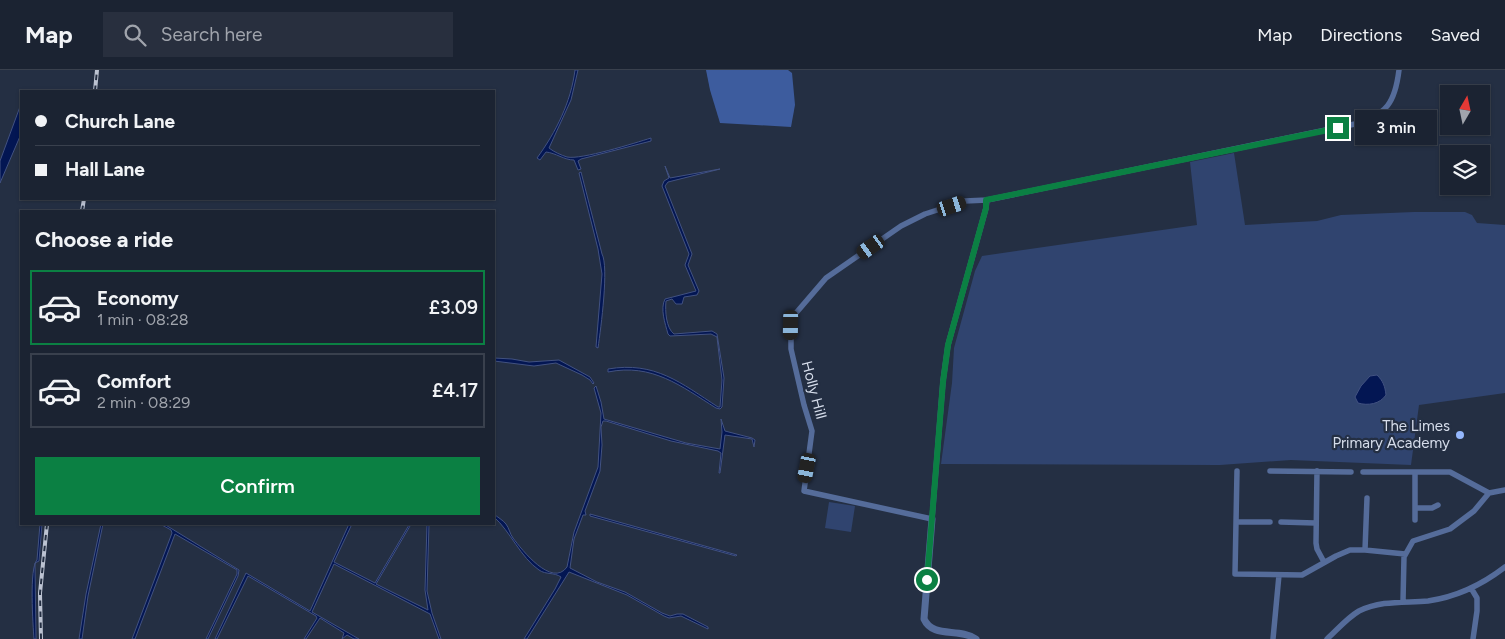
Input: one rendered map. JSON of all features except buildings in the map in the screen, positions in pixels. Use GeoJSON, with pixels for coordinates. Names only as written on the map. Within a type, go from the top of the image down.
{"type":"FeatureCollection","features":[{"type":"Feature","properties":{"kind":"street","name":"Holly Hill"},"geometry":{"type":"LineString","coordinates":[[932,519],[804,490],[812,431],[791,349],[791,323],[796,313],[826,278],[901,226],[925,214],[965,202],[986,200],[1370,120],[1386,109],[1393,98],[1398,70]]}},
{"type":"Feature","properties":{"kind":"street"},"geometry":{"type":"LineString","coordinates":[[976,639],[970,635],[936,633],[931,631],[924,619],[943,382],[948,345],[986,208],[986,200]]}},
{"type":"Feature","properties":{"kind":"street"},"geometry":{"type":"LineString","coordinates":[[1270,470],[1351,472]]}},
{"type":"Feature","properties":{"kind":"street"},"geometry":{"type":"LineString","coordinates":[[1236,471],[1235,574],[1302,575],[1350,550],[1405,554]]}},
{"type":"Feature","properties":{"kind":"street"},"geometry":{"type":"LineString","coordinates":[[1317,471],[1315,522],[1317,549],[1324,562]]}},
{"type":"Feature","properties":{"kind":"street"},"geometry":{"type":"LineString","coordinates":[[1363,472],[1450,472],[1489,493]]}},
{"type":"Feature","properties":{"kind":"street"},"geometry":{"type":"LineString","coordinates":[[1415,472],[1415,520]]}},
{"type":"Feature","properties":{"kind":"street"},"geometry":{"type":"LineString","coordinates":[[1403,601],[1405,554],[1413,542],[1439,534],[1458,524],[1474,511],[1489,493],[1505,490]]}},
{"type":"Feature","properties":{"kind":"street"},"geometry":{"type":"LineString","coordinates":[[1365,550],[1363,514],[1367,498]]}},
{"type":"Feature","properties":{"kind":"street"},"geometry":{"type":"LineString","coordinates":[[1415,508],[1432,508],[1438,505]]}},
{"type":"Feature","properties":{"kind":"street"},"geometry":{"type":"LineString","coordinates":[[1236,522],[1270,522]]}},
{"type":"Feature","properties":{"kind":"street"},"geometry":{"type":"LineString","coordinates":[[1280,522],[1315,522]]}},
{"type":"Feature","properties":{"kind":"street"},"geometry":{"type":"LineString","coordinates":[[1331,638],[1353,615],[1360,611],[1376,605],[1438,599],[1471,588],[1491,578],[1505,567]]}},
{"type":"Feature","properties":{"kind":"street"},"geometry":{"type":"LineString","coordinates":[[1273,639],[1279,611],[1279,575]]}},
{"type":"Feature","properties":{"kind":"street"},"geometry":{"type":"LineString","coordinates":[[1471,588],[1477,598],[1473,639]]}},
{"type":"Feature","properties":{"kind":"shaded area"},"geometry":{"type":"Polygon","coordinates":[[[575,70],[578,70],[571,100],[549,148],[567,157],[574,157],[651,138],[651,141],[581,159],[578,161],[581,169],[578,170],[574,160],[546,152],[540,160],[537,158],[562,116],[570,94],[575,70]]]}},
{"type":"Feature","properties":{"kind":"shaded area"},"geometry":{"type":"Polygon","coordinates":[[[706,70],[788,70],[792,73],[795,105],[791,127],[720,123],[706,70]]]}},
{"type":"Feature","properties":{"kind":"shaded area"},"geometry":{"type":"Polygon","coordinates":[[[20,107],[20,136],[0,183],[0,161],[20,107]]]}},
{"type":"Feature","properties":{"kind":"shaded area"},"geometry":{"type":"Polygon","coordinates":[[[1234,153],[1245,225],[1317,221],[1341,215],[1465,212],[1472,215],[1477,223],[1505,225],[1505,393],[1419,405],[1411,465],[1291,460],[1220,465],[941,464],[952,383],[954,348],[975,271],[982,256],[1197,225],[1190,162],[1234,153]]]}},
{"type":"Feature","properties":{"kind":"shaded area"},"geometry":{"type":"Polygon","coordinates":[[[665,166],[670,178],[720,169],[668,182],[665,186],[692,254],[688,265],[699,291],[697,295],[684,297],[682,304],[676,304],[672,299],[666,301],[668,324],[674,334],[712,331],[717,334],[724,378],[722,407],[720,409],[665,378],[639,371],[608,372],[608,369],[625,367],[654,371],[679,382],[720,407],[722,380],[717,337],[711,334],[670,336],[664,321],[663,307],[665,299],[696,291],[685,265],[689,254],[662,186],[664,181],[669,178],[665,166]]]}},
{"type":"Feature","properties":{"kind":"shaded area"},"geometry":{"type":"Polygon","coordinates":[[[581,172],[605,271],[598,348],[596,347],[602,274],[598,249],[579,173],[581,172]]]}},
{"type":"Feature","properties":{"kind":"shaded area"},"geometry":{"type":"Polygon","coordinates":[[[495,358],[529,362],[559,360],[590,377],[594,383],[556,363],[534,366],[495,361],[495,358]]]}},
{"type":"Feature","properties":{"kind":"shaded area"},"geometry":{"type":"Polygon","coordinates":[[[1377,375],[1381,379],[1386,395],[1374,404],[1358,403],[1355,397],[1361,386],[1370,376],[1377,375]]]}},
{"type":"Feature","properties":{"kind":"shaded area"},"geometry":{"type":"Polygon","coordinates":[[[596,386],[604,419],[686,443],[720,449],[721,419],[725,431],[752,438],[755,440],[754,447],[752,439],[725,435],[719,473],[721,453],[718,451],[671,441],[606,421],[603,421],[601,427],[600,471],[585,511],[586,515],[583,515],[574,539],[570,568],[597,582],[625,592],[662,613],[670,616],[683,614],[708,627],[708,629],[681,616],[669,618],[664,616],[627,595],[569,572],[527,639],[524,639],[561,577],[556,574],[542,572],[533,565],[495,518],[495,515],[506,524],[517,544],[538,565],[554,573],[561,572],[567,567],[574,532],[598,467],[601,413],[594,388],[596,386]]]}},
{"type":"Feature","properties":{"kind":"shaded area"},"geometry":{"type":"Polygon","coordinates":[[[829,502],[855,506],[851,532],[825,528],[829,502]]]}},
{"type":"Feature","properties":{"kind":"shaded area"},"geometry":{"type":"Polygon","coordinates":[[[590,514],[737,555],[590,516],[590,514]]]}},
{"type":"Feature","properties":{"kind":"shaded area"},"geometry":{"type":"Polygon","coordinates":[[[40,525],[42,525],[39,561],[36,563],[40,525]]]}},
{"type":"Feature","properties":{"kind":"shaded area"},"geometry":{"type":"Polygon","coordinates":[[[101,525],[103,525],[88,596],[82,639],[79,639],[86,594],[101,525]]]}},
{"type":"Feature","properties":{"kind":"shaded area"},"geometry":{"type":"Polygon","coordinates":[[[162,525],[166,525],[239,570],[238,576],[208,639],[206,639],[237,574],[237,570],[175,534],[135,639],[132,639],[172,533],[171,530],[162,525]]]}},
{"type":"Feature","properties":{"kind":"shaded area"},"geometry":{"type":"Polygon","coordinates":[[[349,525],[352,525],[334,562],[375,583],[410,526],[376,584],[428,610],[425,590],[427,525],[429,525],[427,591],[441,639],[439,639],[430,614],[334,564],[312,612],[359,639],[354,639],[347,635],[342,639],[344,633],[320,618],[306,639],[304,639],[317,618],[316,616],[248,576],[217,639],[215,639],[246,573],[310,611],[349,525]]]}},
{"type":"Feature","properties":{"kind":"shaded area"},"geometry":{"type":"Polygon","coordinates":[[[35,564],[36,639],[34,639],[32,585],[35,564]]]}},
{"type":"Feature","properties":{"kind":"railway"},"geometry":{"type":"LineString","coordinates":[[95,90],[97,70]]}},
{"type":"Feature","properties":{"kind":"railway"},"geometry":{"type":"LineString","coordinates":[[82,210],[84,200]]}},
{"type":"Feature","properties":{"kind":"railway"},"geometry":{"type":"LineString","coordinates":[[41,639],[40,593],[47,525]]}},
{"type":"Feature","properties":{"kind":"place","name":"The Limes Primary Academy"},"geometry":{"type":"Point","coordinates":[1460,435]}},
{"type":"Feature","properties":{"kind":"route"},"geometry":{"type":"LineString","coordinates":[[927,580],[943,382],[948,345],[986,208],[986,200],[1338,128]]}}]}
